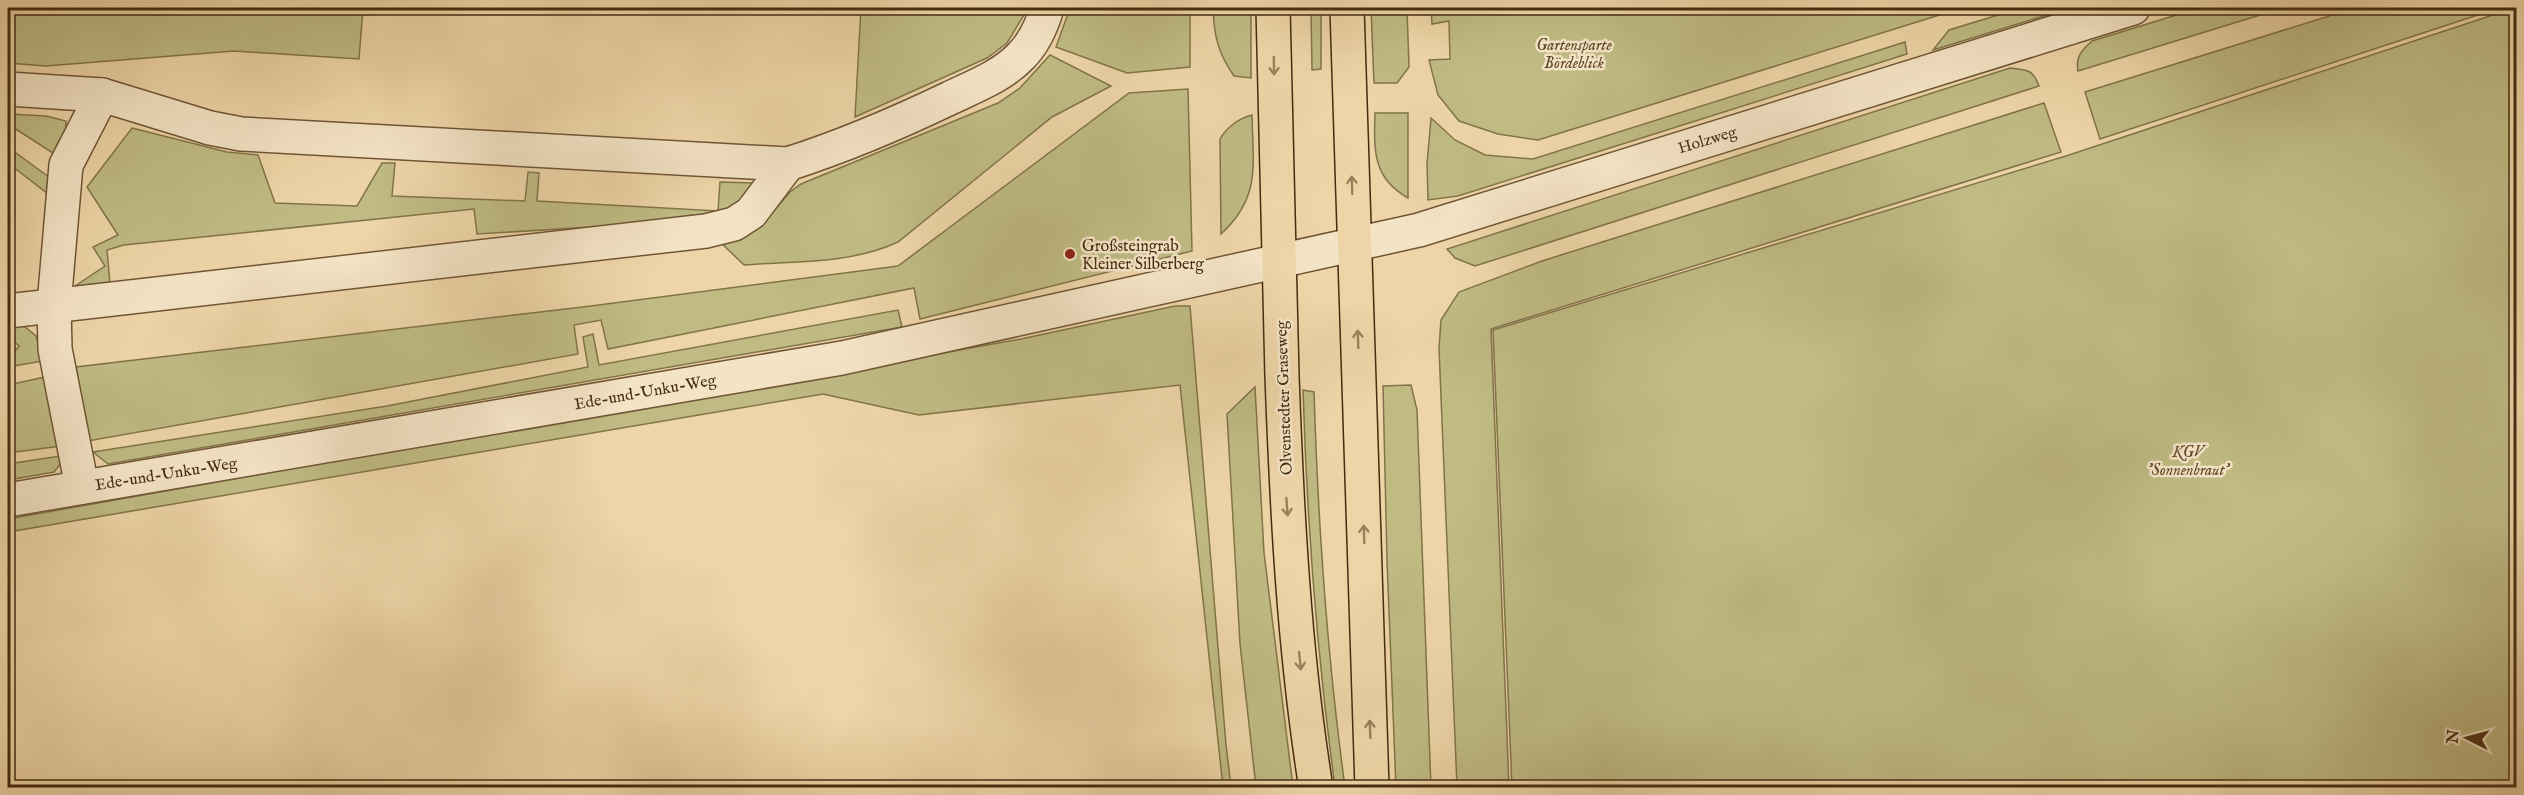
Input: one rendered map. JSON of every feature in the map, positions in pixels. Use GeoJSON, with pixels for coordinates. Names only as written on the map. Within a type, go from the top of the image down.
{"type":"FeatureCollection","features":[{"type":"Feature","properties":{"kind":"main road","name":"Olvenstedter Graseweg"},"geometry":{"type":"LineString","coordinates":[[1274,8],[1277,260],[1286,487],[1294,603],[1307,735],[1316,788]]}},
{"type":"Feature","properties":{"kind":"main road"},"geometry":{"type":"LineString","coordinates":[[1347,8],[1372,788]]}},
{"type":"Feature","properties":{"kind":"street"},"geometry":{"type":"LineString","coordinates":[[8,88],[102,95],[210,128],[241,134],[788,164],[825,152],[924,110],[995,76],[1009,67],[1027,49],[1036,35],[1047,8]]}},
{"type":"Feature","properties":{"kind":"street","name":"Holzweg"},"geometry":{"type":"LineString","coordinates":[[1277,260],[1444,223],[1545,189],[2133,8]]}},
{"type":"Feature","properties":{"kind":"street"},"geometry":{"type":"LineString","coordinates":[[82,487],[55,349],[54,305],[66,165],[102,95]]}},
{"type":"Feature","properties":{"kind":"street"},"geometry":{"type":"LineString","coordinates":[[8,311],[706,231],[735,224],[752,213],[788,164]]}},
{"type":"Feature","properties":{"kind":"street","name":"Ede-und-Unku-Weg"},"geometry":{"type":"LineString","coordinates":[[8,500],[842,358],[1277,260]]}},
{"type":"Feature","properties":{"kind":"green space"},"geometry":{"type":"Polygon","coordinates":[[[8,8],[363,8],[359,59],[234,51],[46,66],[8,63],[8,8]]]}},
{"type":"Feature","properties":{"kind":"green space"},"geometry":{"type":"Polygon","coordinates":[[[861,8],[1027,10],[1007,43],[987,58],[855,117],[861,8]]]}},
{"type":"Feature","properties":{"kind":"green space"},"geometry":{"type":"Polygon","coordinates":[[[1070,8],[1190,8],[1190,67],[1127,73],[1056,47],[1070,8]]]}},
{"type":"Feature","properties":{"kind":"green space"},"geometry":{"type":"Polygon","coordinates":[[[1213,8],[1251,8],[1251,78],[1234,76],[1224,60],[1214,27],[1213,8]]]}},
{"type":"Feature","properties":{"kind":"green space"},"geometry":{"type":"Polygon","coordinates":[[[1311,8],[1321,8],[1321,69],[1312,70],[1311,8]]]}},
{"type":"Feature","properties":{"kind":"green space"},"geometry":{"type":"Polygon","coordinates":[[[1371,8],[1407,8],[1409,67],[1397,83],[1374,83],[1371,8]]]}},
{"type":"Feature","properties":{"kind":"green space","name":"Gartensparte Bördeblick"},"geometry":{"type":"Polygon","coordinates":[[[1431,8],[1962,8],[1538,140],[1498,134],[1459,121],[1438,95],[1429,60],[1450,59],[1449,21],[1432,24],[1431,8]]]}},
{"type":"Feature","properties":{"kind":"green space"},"geometry":{"type":"Polygon","coordinates":[[[2021,8],[2070,8],[1933,50],[1949,30],[2021,8]]]}},
{"type":"Feature","properties":{"kind":"green space"},"geometry":{"type":"Polygon","coordinates":[[[2199,8],[2283,8],[2078,71],[2080,54],[2092,41],[2199,8]]]}},
{"type":"Feature","properties":{"kind":"green space"},"geometry":{"type":"Polygon","coordinates":[[[2355,8],[2499,8],[2100,139],[2085,92],[2355,8]]]}},
{"type":"Feature","properties":{"kind":"green space","name":"KGV 'Sonnenbraut'"},"geometry":{"type":"Polygon","coordinates":[[[2516,8],[2516,787],[1512,787],[1493,330],[2066,156],[2516,8]]]}},
{"type":"Feature","properties":{"kind":"green space"},"geometry":{"type":"Polygon","coordinates":[[[1905,42],[1907,54],[1458,196],[1428,200],[1427,164],[1431,118],[1455,140],[1485,155],[1533,159],[1905,42]]]}},
{"type":"Feature","properties":{"kind":"green space"},"geometry":{"type":"Polygon","coordinates":[[[1050,55],[1111,86],[1052,117],[898,242],[842,258],[744,265],[716,238],[760,227],[790,192],[801,184],[998,103],[1020,88],[1050,55]]]}},
{"type":"Feature","properties":{"kind":"green space"},"geometry":{"type":"Polygon","coordinates":[[[2010,68],[2029,71],[2039,86],[1475,266],[1455,258],[1447,249],[2010,68]]]}},
{"type":"Feature","properties":{"kind":"green space"},"geometry":{"type":"Polygon","coordinates":[[[1188,89],[1192,251],[920,319],[914,288],[608,349],[601,320],[574,325],[578,354],[88,441],[76,367],[591,306],[898,266],[1129,93],[1188,89]]]}},
{"type":"Feature","properties":{"kind":"green space"},"geometry":{"type":"Polygon","coordinates":[[[2044,103],[2061,152],[1491,329],[1509,787],[1457,787],[1439,348],[1441,320],[1459,292],[1542,261],[2044,103]]]}},
{"type":"Feature","properties":{"kind":"green space"},"geometry":{"type":"Polygon","coordinates":[[[1375,113],[1408,113],[1408,198],[1396,190],[1381,172],[1376,150],[1375,113]]]}},
{"type":"Feature","properties":{"kind":"green space"},"geometry":{"type":"Polygon","coordinates":[[[8,114],[46,116],[66,121],[65,161],[8,124],[8,114]]]}},
{"type":"Feature","properties":{"kind":"green space"},"geometry":{"type":"Polygon","coordinates":[[[1252,115],[1253,165],[1249,194],[1234,220],[1221,234],[1220,139],[1233,124],[1252,115]]]}},
{"type":"Feature","properties":{"kind":"green space"},"geometry":{"type":"Polygon","coordinates":[[[132,128],[227,152],[258,155],[275,203],[357,206],[382,163],[395,163],[392,196],[525,201],[528,172],[539,173],[537,201],[718,211],[720,182],[753,183],[740,206],[692,221],[477,234],[474,209],[124,245],[107,250],[110,284],[72,288],[105,266],[93,247],[118,235],[87,187],[132,128]]]}},
{"type":"Feature","properties":{"kind":"green space"},"geometry":{"type":"Polygon","coordinates":[[[8,147],[53,180],[52,197],[8,163],[8,147]]]}},
{"type":"Feature","properties":{"kind":"green space"},"geometry":{"type":"Polygon","coordinates":[[[1175,306],[1190,306],[1231,787],[1223,787],[1180,385],[919,415],[823,394],[8,532],[8,519],[1021,339],[1175,306]]]}},
{"type":"Feature","properties":{"kind":"green space"},"geometry":{"type":"Polygon","coordinates":[[[898,310],[902,327],[108,464],[93,452],[387,406],[588,367],[583,337],[593,334],[599,365],[898,310]]]}},
{"type":"Feature","properties":{"kind":"green space"},"geometry":{"type":"Polygon","coordinates":[[[24,326],[36,336],[43,361],[8,367],[8,356],[11,356],[19,346],[8,336],[8,327],[24,326]]]}},
{"type":"Feature","properties":{"kind":"green space"},"geometry":{"type":"Polygon","coordinates":[[[45,377],[61,446],[8,453],[8,385],[45,377]]]}},
{"type":"Feature","properties":{"kind":"green space"},"geometry":{"type":"Polygon","coordinates":[[[1411,385],[1417,410],[1431,788],[1396,787],[1383,386],[1411,385]]]}},
{"type":"Feature","properties":{"kind":"green space"},"geometry":{"type":"Polygon","coordinates":[[[1255,387],[1264,553],[1293,787],[1256,787],[1240,644],[1227,414],[1255,387]]]}},
{"type":"Feature","properties":{"kind":"green space"},"geometry":{"type":"Polygon","coordinates":[[[1303,390],[1314,392],[1324,590],[1345,787],[1335,787],[1323,688],[1310,540],[1303,390]]]}},
{"type":"Feature","properties":{"kind":"green space"},"geometry":{"type":"Polygon","coordinates":[[[67,455],[54,472],[8,480],[8,464],[67,455]]]}},
{"type":"Feature","properties":{"kind":"place","name":"Großsteingrab Kleiner Silberberg"},"geometry":{"type":"Point","coordinates":[1070,254]}}]}
